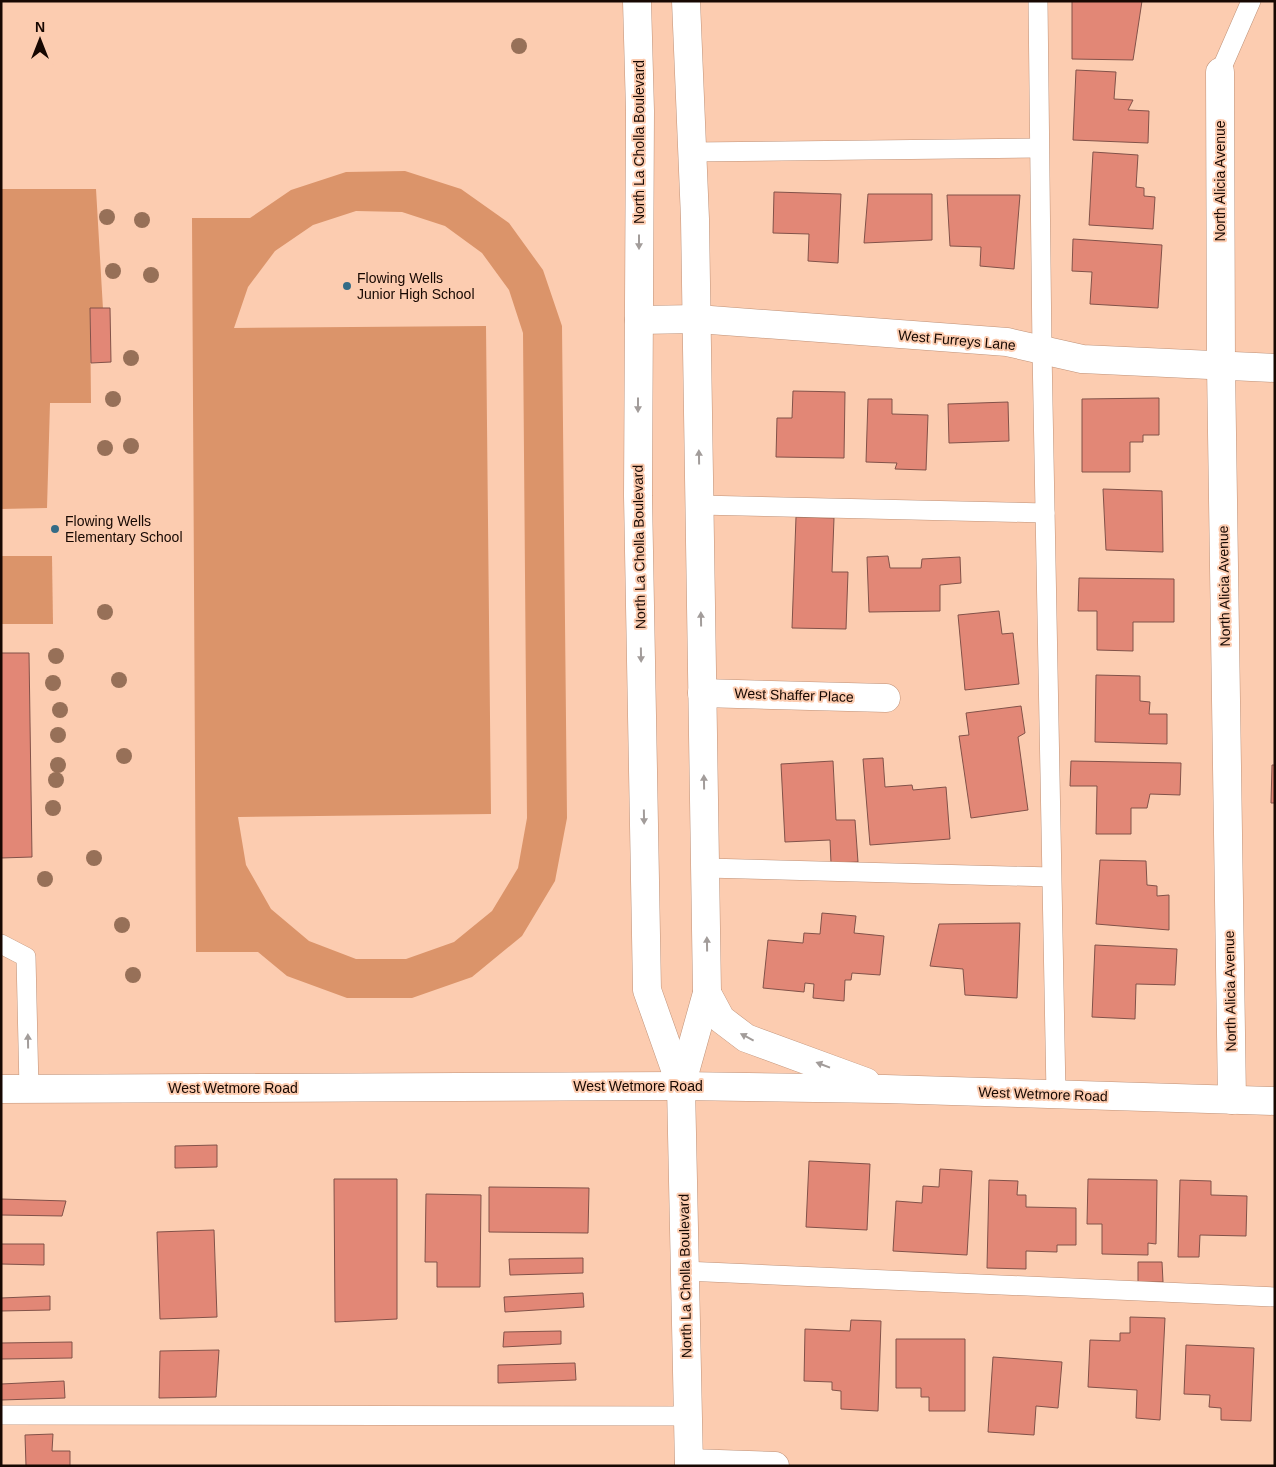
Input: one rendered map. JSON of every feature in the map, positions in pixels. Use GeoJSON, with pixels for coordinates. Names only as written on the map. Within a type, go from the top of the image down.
{"type":"FeatureCollection","features":[{"type":"Feature","properties":{"kind":"street","name":"North La Cholla Boulevard"},"geometry":{"type":"LineString","coordinates":[[636,1],[640,111],[638,496],[646,990],[681,1086]]}},
{"type":"Feature","properties":{"kind":"street","name":"North La Cholla Boulevard"},"geometry":{"type":"LineString","coordinates":[[686,1],[697,319],[708,993],[681,1086],[689,1464]]}},
{"type":"Feature","properties":{"kind":"street","name":"North Alicia Avenue"},"geometry":{"type":"LineString","coordinates":[[1220,72],[1221,366],[1232,1100]]}},
{"type":"Feature","properties":{"kind":"street","name":"West Furreys Lane"},"geometry":{"type":"LineString","coordinates":[[639,320],[697,319],[1007,342],[1082,359],[1275,368]]}},
{"type":"Feature","properties":{"kind":"street","name":"West Shaffer Place"},"geometry":{"type":"LineString","coordinates":[[702,693],[886,698]]}},
{"type":"Feature","properties":{"kind":"street"},"geometry":{"type":"LineString","coordinates":[[708,993],[721,1019],[746,1038],[884,1089]]}},
{"type":"Feature","properties":{"kind":"street","name":"West Wetmore Road"},"geometry":{"type":"LineString","coordinates":[[1,1089],[681,1086],[884,1089],[1275,1101]]}},
{"type":"Feature","properties":{"kind":"street"},"geometry":{"type":"LineString","coordinates":[[689,1464],[775,1466]]}},
{"type":"Feature","properties":{"kind":"lane"},"geometry":{"type":"LineString","coordinates":[[1038,1],[1042,350],[1056,1094]]}},
{"type":"Feature","properties":{"kind":"lane"},"geometry":{"type":"LineString","coordinates":[[1220,72],[1251,1]]}},
{"type":"Feature","properties":{"kind":"lane"},"geometry":{"type":"LineString","coordinates":[[692,152],[1040,148]]}},
{"type":"Feature","properties":{"kind":"lane"},"geometry":{"type":"LineString","coordinates":[[699,505],[1045,513]]}},
{"type":"Feature","properties":{"kind":"lane"},"geometry":{"type":"LineString","coordinates":[[706,868],[1051,877]]}},
{"type":"Feature","properties":{"kind":"lane"},"geometry":{"type":"LineString","coordinates":[[1,944],[26,957],[29,1089]]}},
{"type":"Feature","properties":{"kind":"lane"},"geometry":{"type":"LineString","coordinates":[[684,1271],[1275,1297]]}},
{"type":"Feature","properties":{"kind":"lane"},"geometry":{"type":"LineString","coordinates":[[1,1415],[687,1416]]}},
{"type":"Feature","properties":{"kind":"shaded area"},"geometry":{"type":"Polygon","coordinates":[[[405,171],[461,189],[509,223],[543,270],[562,326],[567,818],[555,881],[522,936],[472,977],[412,998],[347,998],[287,976],[258,952],[196,952],[192,218],[250,218],[291,190],[346,172],[405,171]],[[356,211],[313,225],[275,251],[248,287],[234,328],[486,326],[491,814],[238,817],[246,865],[271,909],[309,941],[356,959],[406,959],[454,942],[492,911],[518,868],[527,818],[523,333],[509,290],[482,253],[445,226],[402,212],[356,211]]]}},
{"type":"Feature","properties":{"kind":"shaded area"},"geometry":{"type":"Polygon","coordinates":[[[1,189],[96,189],[103,309],[90,308],[91,403],[50,403],[47,508],[1,509],[1,189]]]}},
{"type":"Feature","properties":{"kind":"shaded area"},"geometry":{"type":"Polygon","coordinates":[[[1,556],[52,556],[53,624],[1,624],[1,556]]]}},
{"type":"Feature","properties":{"kind":"building"},"geometry":{"type":"Polygon","coordinates":[[[1072,1],[1142,1],[1133,60],[1072,59],[1072,1]]]}},
{"type":"Feature","properties":{"kind":"building"},"geometry":{"type":"Polygon","coordinates":[[[1076,70],[1116,72],[1114,99],[1133,100],[1128,110],[1149,111],[1148,143],[1073,140],[1076,70]]]}},
{"type":"Feature","properties":{"kind":"building"},"geometry":{"type":"Polygon","coordinates":[[[1093,152],[1138,155],[1136,187],[1144,188],[1144,196],[1155,197],[1153,229],[1089,225],[1093,152]]]}},
{"type":"Feature","properties":{"kind":"building"},"geometry":{"type":"Polygon","coordinates":[[[774,192],[841,194],[838,263],[808,261],[809,234],[773,233],[774,192]]]}},
{"type":"Feature","properties":{"kind":"building"},"geometry":{"type":"Polygon","coordinates":[[[868,194],[932,194],[932,240],[864,243],[868,194]]]}},
{"type":"Feature","properties":{"kind":"building"},"geometry":{"type":"Polygon","coordinates":[[[947,195],[1020,195],[1014,269],[980,266],[981,247],[950,246],[947,195]]]}},
{"type":"Feature","properties":{"kind":"building"},"geometry":{"type":"Polygon","coordinates":[[[1073,239],[1162,245],[1158,308],[1090,304],[1092,272],[1072,271],[1073,239]]]}},
{"type":"Feature","properties":{"kind":"building"},"geometry":{"type":"Polygon","coordinates":[[[90,308],[110,308],[111,362],[91,363],[90,308]]]}},
{"type":"Feature","properties":{"kind":"building"},"geometry":{"type":"Polygon","coordinates":[[[793,391],[845,392],[844,458],[776,457],[777,418],[792,418],[793,391]]]}},
{"type":"Feature","properties":{"kind":"building"},"geometry":{"type":"Polygon","coordinates":[[[1159,398],[1159,435],[1143,435],[1143,442],[1130,442],[1130,472],[1082,472],[1082,399],[1159,398]]]}},
{"type":"Feature","properties":{"kind":"building"},"geometry":{"type":"Polygon","coordinates":[[[868,399],[892,399],[892,414],[928,415],[926,470],[895,469],[897,463],[866,462],[868,399]]]}},
{"type":"Feature","properties":{"kind":"building"},"geometry":{"type":"Polygon","coordinates":[[[1008,402],[1009,441],[949,443],[948,404],[1008,402]]]}},
{"type":"Feature","properties":{"kind":"building"},"geometry":{"type":"Polygon","coordinates":[[[1103,489],[1162,491],[1163,552],[1106,550],[1103,489]]]}},
{"type":"Feature","properties":{"kind":"building"},"geometry":{"type":"Polygon","coordinates":[[[796,517],[834,518],[832,572],[848,572],[846,629],[792,628],[796,517]]]}},
{"type":"Feature","properties":{"kind":"building"},"geometry":{"type":"Polygon","coordinates":[[[888,556],[890,568],[921,568],[922,559],[960,557],[961,583],[940,585],[940,611],[869,612],[867,557],[888,556]]]}},
{"type":"Feature","properties":{"kind":"building"},"geometry":{"type":"Polygon","coordinates":[[[1079,578],[1174,579],[1174,622],[1133,622],[1133,651],[1097,650],[1097,611],[1078,611],[1079,578]]]}},
{"type":"Feature","properties":{"kind":"building"},"geometry":{"type":"Polygon","coordinates":[[[999,611],[1002,634],[1013,633],[1019,684],[965,690],[958,615],[999,611]]]}},
{"type":"Feature","properties":{"kind":"building"},"geometry":{"type":"Polygon","coordinates":[[[1,653],[29,653],[32,857],[1,858],[1,653]]]}},
{"type":"Feature","properties":{"kind":"building"},"geometry":{"type":"Polygon","coordinates":[[[1096,675],[1140,676],[1140,701],[1150,702],[1149,714],[1167,714],[1167,744],[1095,742],[1096,675]]]}},
{"type":"Feature","properties":{"kind":"building"},"geometry":{"type":"Polygon","coordinates":[[[1021,706],[1025,733],[1018,737],[1028,810],[971,818],[959,736],[969,735],[966,713],[1021,706]]]}},
{"type":"Feature","properties":{"kind":"building"},"geometry":{"type":"Polygon","coordinates":[[[883,758],[885,787],[912,785],[913,790],[946,787],[950,839],[870,845],[863,759],[883,758]]]}},
{"type":"Feature","properties":{"kind":"building"},"geometry":{"type":"Polygon","coordinates":[[[833,761],[836,820],[855,820],[858,862],[831,863],[830,840],[785,842],[781,764],[833,761]]]}},
{"type":"Feature","properties":{"kind":"building"},"geometry":{"type":"Polygon","coordinates":[[[1071,761],[1181,763],[1180,795],[1150,794],[1147,808],[1131,808],[1131,834],[1096,834],[1097,786],[1070,786],[1071,761]]]}},
{"type":"Feature","properties":{"kind":"building"},"geometry":{"type":"Polygon","coordinates":[[[1272,765],[1275,765],[1275,803],[1271,803],[1272,765]]]}},
{"type":"Feature","properties":{"kind":"building"},"geometry":{"type":"Polygon","coordinates":[[[1100,860],[1146,861],[1147,885],[1157,886],[1157,896],[1169,895],[1169,930],[1096,924],[1100,860]]]}},
{"type":"Feature","properties":{"kind":"building"},"geometry":{"type":"Polygon","coordinates":[[[822,913],[856,916],[854,933],[884,936],[880,975],[852,973],[851,980],[845,980],[844,1001],[813,998],[814,984],[805,983],[804,992],[763,988],[768,940],[803,943],[804,933],[820,934],[822,913]]]}},
{"type":"Feature","properties":{"kind":"building"},"geometry":{"type":"Polygon","coordinates":[[[1020,923],[1017,998],[965,995],[963,969],[930,966],[939,924],[1020,923]]]}},
{"type":"Feature","properties":{"kind":"building"},"geometry":{"type":"Polygon","coordinates":[[[1095,945],[1177,949],[1175,985],[1136,984],[1135,1019],[1092,1017],[1095,945]]]}},
{"type":"Feature","properties":{"kind":"building"},"geometry":{"type":"Polygon","coordinates":[[[217,1145],[217,1167],[175,1168],[175,1146],[217,1145]]]}},
{"type":"Feature","properties":{"kind":"building"},"geometry":{"type":"Polygon","coordinates":[[[809,1161],[870,1164],[867,1230],[806,1227],[809,1161]]]}},
{"type":"Feature","properties":{"kind":"building"},"geometry":{"type":"Polygon","coordinates":[[[940,1169],[972,1171],[967,1255],[893,1251],[896,1201],[922,1203],[923,1186],[939,1187],[940,1169]]]}},
{"type":"Feature","properties":{"kind":"building"},"geometry":{"type":"Polygon","coordinates":[[[334,1179],[397,1179],[397,1319],[335,1322],[334,1179]]]}},
{"type":"Feature","properties":{"kind":"building"},"geometry":{"type":"Polygon","coordinates":[[[1088,1179],[1157,1180],[1156,1244],[1148,1243],[1148,1255],[1102,1254],[1102,1224],[1087,1224],[1088,1179]]]}},
{"type":"Feature","properties":{"kind":"building"},"geometry":{"type":"Polygon","coordinates":[[[989,1180],[1018,1181],[1017,1195],[1026,1195],[1026,1207],[1076,1208],[1076,1245],[1057,1245],[1057,1252],[1026,1251],[1026,1269],[987,1268],[989,1180]]]}},
{"type":"Feature","properties":{"kind":"building"},"geometry":{"type":"Polygon","coordinates":[[[1180,1180],[1211,1181],[1211,1195],[1247,1196],[1246,1236],[1200,1235],[1199,1257],[1178,1257],[1180,1180]]]}},
{"type":"Feature","properties":{"kind":"building"},"geometry":{"type":"Polygon","coordinates":[[[489,1187],[589,1188],[588,1233],[489,1232],[489,1187]]]}},
{"type":"Feature","properties":{"kind":"building"},"geometry":{"type":"Polygon","coordinates":[[[426,1194],[481,1195],[480,1287],[437,1287],[437,1262],[425,1262],[426,1194]]]}},
{"type":"Feature","properties":{"kind":"building"},"geometry":{"type":"Polygon","coordinates":[[[1,1199],[66,1201],[62,1216],[1,1215],[1,1199]]]}},
{"type":"Feature","properties":{"kind":"building"},"geometry":{"type":"Polygon","coordinates":[[[214,1230],[217,1317],[160,1319],[157,1232],[214,1230]]]}},
{"type":"Feature","properties":{"kind":"building"},"geometry":{"type":"Polygon","coordinates":[[[1,1244],[44,1244],[44,1265],[1,1264],[1,1244]]]}},
{"type":"Feature","properties":{"kind":"building"},"geometry":{"type":"Polygon","coordinates":[[[583,1258],[583,1273],[510,1275],[509,1259],[583,1258]]]}},
{"type":"Feature","properties":{"kind":"building"},"geometry":{"type":"Polygon","coordinates":[[[1138,1262],[1162,1262],[1163,1282],[1138,1282],[1138,1262]]]}},
{"type":"Feature","properties":{"kind":"building"},"geometry":{"type":"Polygon","coordinates":[[[583,1293],[584,1307],[505,1312],[504,1297],[583,1293]]]}},
{"type":"Feature","properties":{"kind":"building"},"geometry":{"type":"Polygon","coordinates":[[[50,1296],[50,1310],[1,1311],[1,1298],[50,1296]]]}},
{"type":"Feature","properties":{"kind":"building"},"geometry":{"type":"Polygon","coordinates":[[[1130,1317],[1165,1318],[1160,1420],[1136,1418],[1137,1390],[1088,1387],[1090,1340],[1120,1341],[1120,1333],[1130,1333],[1130,1317]]]}},
{"type":"Feature","properties":{"kind":"building"},"geometry":{"type":"Polygon","coordinates":[[[851,1320],[881,1321],[878,1411],[841,1409],[841,1391],[832,1390],[832,1382],[804,1381],[805,1329],[850,1331],[851,1320]]]}},
{"type":"Feature","properties":{"kind":"building"},"geometry":{"type":"Polygon","coordinates":[[[561,1331],[561,1344],[503,1347],[504,1332],[561,1331]]]}},
{"type":"Feature","properties":{"kind":"building"},"geometry":{"type":"Polygon","coordinates":[[[896,1339],[965,1339],[965,1411],[929,1411],[929,1397],[921,1397],[921,1388],[896,1388],[896,1339]]]}},
{"type":"Feature","properties":{"kind":"building"},"geometry":{"type":"Polygon","coordinates":[[[72,1342],[72,1358],[1,1359],[1,1343],[72,1342]]]}},
{"type":"Feature","properties":{"kind":"building"},"geometry":{"type":"Polygon","coordinates":[[[1186,1345],[1254,1348],[1251,1421],[1221,1420],[1221,1408],[1209,1407],[1210,1395],[1184,1394],[1186,1345]]]}},
{"type":"Feature","properties":{"kind":"building"},"geometry":{"type":"Polygon","coordinates":[[[219,1350],[216,1397],[159,1398],[160,1351],[219,1350]]]}},
{"type":"Feature","properties":{"kind":"building"},"geometry":{"type":"Polygon","coordinates":[[[993,1357],[1062,1362],[1058,1408],[1036,1406],[1034,1435],[988,1432],[993,1357]]]}},
{"type":"Feature","properties":{"kind":"building"},"geometry":{"type":"Polygon","coordinates":[[[575,1363],[576,1380],[498,1383],[498,1365],[575,1363]]]}},
{"type":"Feature","properties":{"kind":"building"},"geometry":{"type":"Polygon","coordinates":[[[64,1381],[65,1398],[1,1400],[1,1384],[64,1381]]]}},
{"type":"Feature","properties":{"kind":"building"},"geometry":{"type":"Polygon","coordinates":[[[53,1434],[52,1451],[70,1451],[70,1466],[26,1466],[25,1435],[53,1434]]]}},
{"type":"Feature","properties":{"kind":"place","name":"Flowing Wells Junior High School"},"geometry":{"type":"Point","coordinates":[347,286]}},
{"type":"Feature","properties":{"kind":"place","name":"Flowing Wells Elementary School"},"geometry":{"type":"Point","coordinates":[55,529]}}]}
